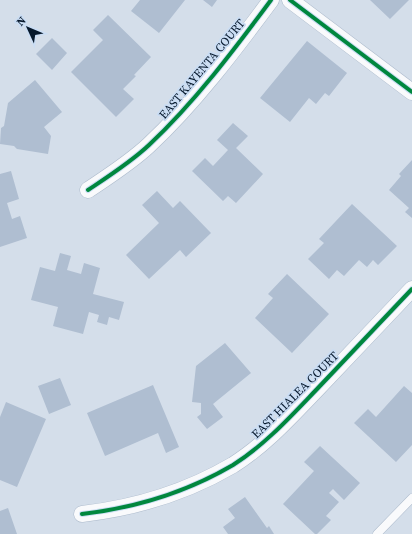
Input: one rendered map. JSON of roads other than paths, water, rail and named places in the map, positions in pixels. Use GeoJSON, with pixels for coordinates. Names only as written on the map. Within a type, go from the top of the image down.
{"type":"FeatureCollection","features":[{"type":"Feature","properties":{"kind":"street","name":"EAST KAYENTA COURT"},"geometry":{"type":"LineString","coordinates":[[88,190],[128,163],[167,127],[194,98],[271,0]]}},
{"type":"Feature","properties":{"kind":"street"},"geometry":{"type":"LineString","coordinates":[[290,0],[412,92]]}},
{"type":"Feature","properties":{"kind":"street","name":"EAST HIALEA COURT"},"geometry":{"type":"LineString","coordinates":[[82,514],[110,510],[186,489],[234,464],[254,450],[292,415],[412,289]]}},
{"type":"Feature","properties":{"kind":"lane"},"geometry":{"type":"LineString","coordinates":[[377,534],[412,498]]}}]}
